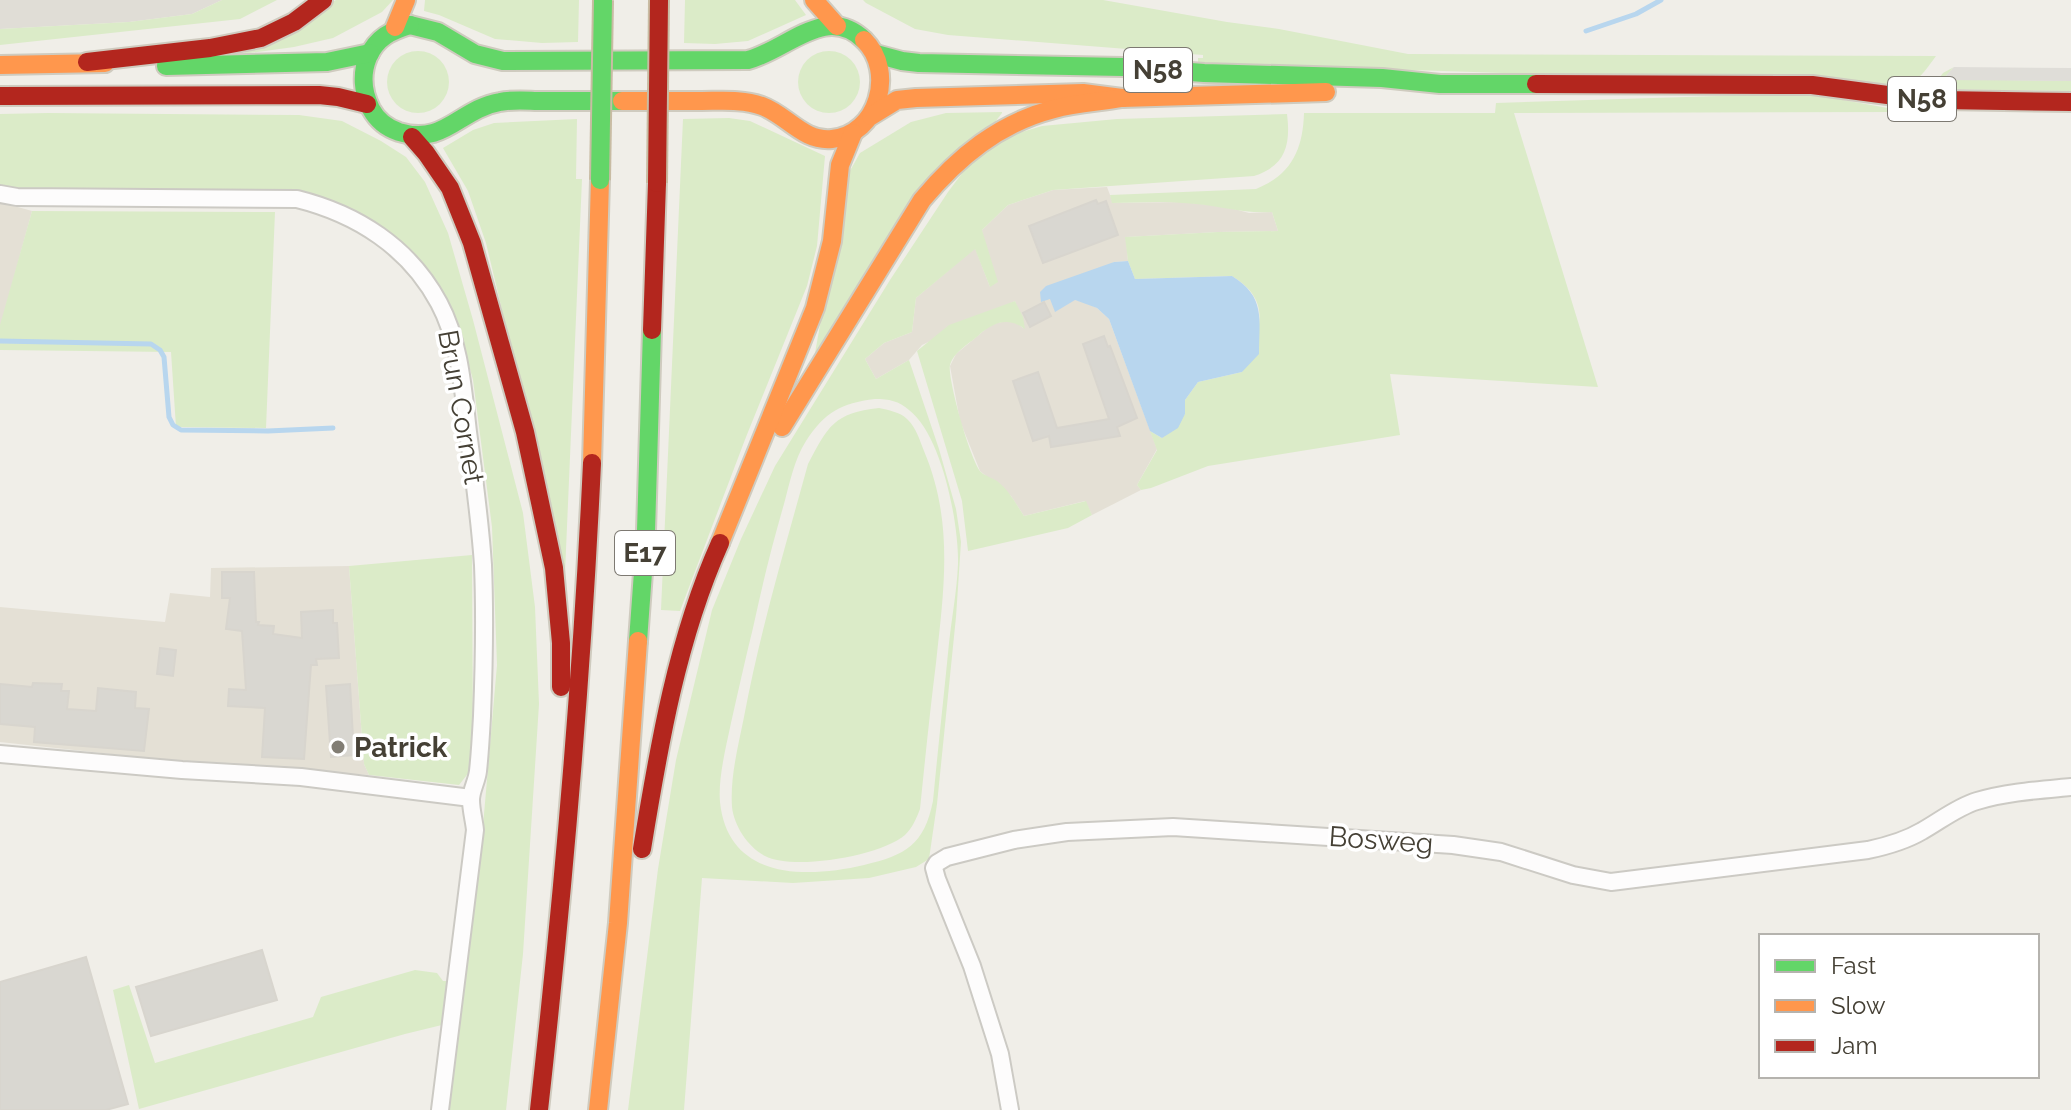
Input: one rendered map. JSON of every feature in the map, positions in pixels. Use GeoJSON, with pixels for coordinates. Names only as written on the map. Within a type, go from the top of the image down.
{"type":"FeatureCollection","features":[{"type":"Feature","properties":{"kind":"main road"},"geometry":{"type":"LineString","coordinates":[[0,65],[87,62],[210,48],[261,38],[294,22],[323,0]]}},
{"type":"Feature","properties":{"kind":"main road"},"geometry":{"type":"LineString","coordinates":[[395,27],[406,0]]}},
{"type":"Feature","properties":{"kind":"main road","name":"E17"},"geometry":{"type":"LineString","coordinates":[[539,1110],[559,936],[577,728],[590,506],[603,0]]}},
{"type":"Feature","properties":{"kind":"main road","name":"E17"},"geometry":{"type":"LineString","coordinates":[[598,1110],[618,923],[646,531],[657,183],[659,0]]}},
{"type":"Feature","properties":{"kind":"main road"},"geometry":{"type":"LineString","coordinates":[[814,0],[837,26]]}},
{"type":"Feature","properties":{"kind":"main road"},"geometry":{"type":"LineString","coordinates":[[837,26],[806,31],[764,56],[748,60],[552,62],[486,58],[435,30],[410,25],[395,27],[383,36],[370,53],[362,81],[373,115],[399,133],[412,137],[438,132],[492,103],[524,101],[745,102],[770,108],[796,128],[813,136],[833,139],[853,133]]}},
{"type":"Feature","properties":{"kind":"main road","name":"N58"},"geometry":{"type":"LineString","coordinates":[[837,26],[851,30],[876,54],[919,63],[1123,67],[1204,73],[1382,78],[1440,84]]}},
{"type":"Feature","properties":{"kind":"main road"},"geometry":{"type":"LineString","coordinates":[[87,62],[164,66],[327,62],[370,53]]}},
{"type":"Feature","properties":{"kind":"main road"},"geometry":{"type":"LineString","coordinates":[[871,116],[882,81],[876,54]]}},
{"type":"Feature","properties":{"kind":"main road","name":"N58"},"geometry":{"type":"LineString","coordinates":[[853,133],[868,123],[871,116],[897,100],[1083,93],[1122,98],[1296,94],[1440,84],[1812,85],[1919,99],[2071,102]]}},
{"type":"Feature","properties":{"kind":"main road"},"geometry":{"type":"LineString","coordinates":[[0,96],[319,95],[367,104]]}},
{"type":"Feature","properties":{"kind":"main road"},"geometry":{"type":"LineString","coordinates":[[738,501],[922,200],[941,175],[974,146],[1022,120],[1071,105],[1122,98]]}},
{"type":"Feature","properties":{"kind":"main road"},"geometry":{"type":"LineString","coordinates":[[618,923],[641,855],[660,742],[688,629],[702,583],[738,501],[822,285],[832,241],[840,165],[853,133]]}},
{"type":"Feature","properties":{"kind":"main road"},"geometry":{"type":"LineString","coordinates":[[412,137],[450,188],[472,243],[525,432],[554,568],[561,693],[577,728]]}},
{"type":"Feature","properties":{"kind":"street","name":"Brun Cornet"},"geometry":{"type":"LineString","coordinates":[[0,194],[17,197],[297,199],[329,208],[373,231],[410,261],[439,302],[456,347],[483,565],[482,715],[478,774],[471,798],[475,830],[440,1110]]}},
{"type":"Feature","properties":{"kind":"street"},"geometry":{"type":"LineString","coordinates":[[0,754],[301,777],[471,798]]}},
{"type":"Feature","properties":{"kind":"street","name":"Bosweg"},"geometry":{"type":"LineString","coordinates":[[1010,1110],[995,1039],[972,966],[934,868],[947,857],[1014,840],[1067,832],[1173,827],[1453,845],[1501,852],[1573,875],[1611,882],[1868,850],[1895,844],[1977,801],[2071,787]]}},
{"type":"Feature","properties":{"kind":"shaded area"},"geometry":{"type":"Polygon","coordinates":[[[0,0],[222,0],[192,14],[129,22],[0,29],[0,0]]]}},
{"type":"Feature","properties":{"kind":"shaded area"},"geometry":{"type":"Polygon","coordinates":[[[1954,67],[2071,68],[2071,81],[1942,80],[1954,67]]]}},
{"type":"Feature","properties":{"kind":"shaded area"},"geometry":{"type":"Polygon","coordinates":[[[1107,187],[1113,203],[1183,202],[1249,213],[1272,212],[1278,231],[1126,237],[1128,261],[1114,262],[1051,299],[1087,303],[1109,319],[1157,449],[1137,485],[1141,490],[1092,515],[1085,501],[1024,516],[1011,496],[980,471],[960,421],[950,366],[956,354],[992,324],[1007,321],[1023,328],[1015,301],[922,345],[909,360],[876,379],[865,359],[884,343],[912,332],[916,298],[975,248],[990,287],[982,230],[1008,205],[1053,190],[1107,187]]]}},
{"type":"Feature","properties":{"kind":"shaded area"},"geometry":{"type":"Polygon","coordinates":[[[0,202],[32,211],[1,325],[0,325],[0,202]]]}},
{"type":"Feature","properties":{"kind":"shaded area"},"geometry":{"type":"Polygon","coordinates":[[[349,566],[364,764],[369,775],[176,761],[0,742],[0,607],[165,622],[170,593],[210,597],[211,568],[349,566]]]}},
{"type":"Feature","properties":{"kind":"green space"},"geometry":{"type":"Polygon","coordinates":[[[222,0],[277,0],[240,19],[0,45],[0,29],[129,22],[192,14],[222,0]]]}},
{"type":"Feature","properties":{"kind":"green space"},"geometry":{"type":"Polygon","coordinates":[[[336,0],[393,0],[382,12],[333,38],[242,54],[336,0]]]}},
{"type":"Feature","properties":{"kind":"green space"},"geometry":{"type":"Polygon","coordinates":[[[425,0],[579,0],[578,42],[495,39],[424,11],[425,0]]]}},
{"type":"Feature","properties":{"kind":"green space"},"geometry":{"type":"Polygon","coordinates":[[[685,0],[795,0],[806,15],[748,41],[684,43],[685,0]]]}},
{"type":"Feature","properties":{"kind":"green space"},"geometry":{"type":"Polygon","coordinates":[[[863,0],[1103,0],[1408,54],[1936,56],[1917,79],[1900,86],[1198,63],[1198,58],[1203,58],[1203,55],[948,35],[915,29],[863,0]]]}},
{"type":"Feature","properties":{"kind":"green space"},"geometry":{"type":"Polygon","coordinates":[[[418,51],[430,53],[440,60],[447,70],[447,94],[440,104],[430,111],[418,113],[406,111],[396,104],[389,94],[387,82],[389,70],[396,60],[406,53],[418,51]]]}},
{"type":"Feature","properties":{"kind":"green space"},"geometry":{"type":"Polygon","coordinates":[[[829,51],[841,53],[851,60],[858,70],[858,94],[851,104],[841,111],[829,113],[817,111],[807,104],[800,94],[798,82],[800,70],[807,60],[817,53],[829,51]]]}},
{"type":"Feature","properties":{"kind":"green space"},"geometry":{"type":"Polygon","coordinates":[[[1954,67],[1943,79],[2071,81],[2071,91],[1931,89],[1943,73],[1954,67]]]}},
{"type":"Feature","properties":{"kind":"green space"},"geometry":{"type":"Polygon","coordinates":[[[1750,95],[1821,96],[1899,110],[1514,113],[1598,387],[1390,374],[1400,435],[1208,466],[1141,490],[1137,485],[1157,450],[1150,431],[1162,438],[1185,414],[1185,400],[1198,382],[1242,372],[1260,320],[1254,297],[1246,286],[1232,276],[1135,279],[1128,261],[1125,237],[1278,231],[1272,212],[1174,202],[1112,203],[1110,195],[1256,189],[1278,176],[1293,160],[1301,139],[1304,113],[1495,113],[1496,103],[1750,95]]]}},
{"type":"Feature","properties":{"kind":"green space"},"geometry":{"type":"Polygon","coordinates":[[[1002,112],[815,353],[847,176],[860,153],[911,122],[946,113],[1002,112]]]}},
{"type":"Feature","properties":{"kind":"green space"},"geometry":{"type":"Polygon","coordinates":[[[0,114],[299,115],[342,121],[406,157],[425,182],[448,233],[523,513],[535,607],[539,704],[523,954],[506,1110],[448,1110],[480,860],[497,665],[492,527],[473,380],[458,325],[421,263],[397,241],[303,194],[265,190],[0,189],[0,114]]]}},
{"type":"Feature","properties":{"kind":"green space"},"geometry":{"type":"Polygon","coordinates":[[[1287,114],[1288,136],[1279,160],[1273,167],[1254,176],[1053,190],[1008,205],[982,230],[998,282],[990,287],[975,249],[916,298],[912,332],[884,343],[865,359],[876,379],[909,360],[939,449],[956,509],[961,542],[956,617],[929,859],[916,867],[869,878],[793,883],[702,878],[684,1110],[628,1110],[658,869],[676,760],[712,610],[775,466],[890,280],[972,160],[1002,138],[1042,126],[1117,119],[1287,114]],[[880,399],[843,406],[827,416],[802,448],[775,535],[742,676],[723,762],[720,802],[726,827],[737,846],[753,859],[772,868],[817,872],[864,865],[891,857],[911,846],[918,838],[933,801],[958,547],[952,504],[931,439],[921,422],[905,407],[880,399]]]}},
{"type":"Feature","properties":{"kind":"green space"},"geometry":{"type":"Polygon","coordinates":[[[577,119],[576,179],[582,179],[565,573],[486,243],[468,191],[443,148],[473,130],[494,123],[577,119]]]}},
{"type":"Feature","properties":{"kind":"green space"},"geometry":{"type":"Polygon","coordinates":[[[683,119],[750,121],[825,156],[817,246],[807,286],[680,611],[661,610],[683,119]]]}},
{"type":"Feature","properties":{"kind":"green space"},"geometry":{"type":"Polygon","coordinates":[[[32,211],[275,212],[266,428],[176,427],[171,352],[0,350],[0,325],[32,211]]]}},
{"type":"Feature","properties":{"kind":"green space"},"geometry":{"type":"Polygon","coordinates":[[[1015,301],[1025,329],[1007,322],[991,326],[959,351],[950,365],[966,437],[981,472],[1001,485],[1024,516],[1086,501],[1092,515],[1068,528],[968,551],[962,501],[917,351],[949,325],[1015,301]]]}},
{"type":"Feature","properties":{"kind":"green space"},"geometry":{"type":"Polygon","coordinates":[[[879,408],[901,415],[915,430],[933,477],[943,530],[942,609],[920,809],[905,835],[877,849],[836,859],[778,860],[765,856],[748,842],[732,807],[735,762],[750,685],[808,464],[834,424],[852,414],[879,408]]]}},
{"type":"Feature","properties":{"kind":"green space"},"geometry":{"type":"Polygon","coordinates":[[[472,555],[473,743],[470,771],[459,785],[369,775],[364,764],[349,566],[472,555]]]}},
{"type":"Feature","properties":{"kind":"green space"},"geometry":{"type":"Polygon","coordinates":[[[415,970],[437,973],[443,981],[451,984],[446,1024],[139,1109],[113,990],[129,985],[155,1063],[313,1017],[321,997],[415,970]]]}},
{"type":"Feature","properties":{"kind":"water"},"geometry":{"type":"Polygon","coordinates":[[[1128,261],[1135,279],[1232,276],[1251,292],[1258,310],[1259,354],[1242,372],[1198,382],[1185,400],[1185,414],[1178,428],[1162,438],[1150,431],[1109,319],[1097,308],[1075,300],[1055,312],[1050,299],[1041,302],[1040,292],[1046,286],[1114,262],[1128,261]]]}},
{"type":"Feature","properties":{"kind":"building"},"geometry":{"type":"Polygon","coordinates":[[[1096,200],[1098,204],[1106,201],[1118,235],[1043,263],[1029,226],[1096,200]]]}},
{"type":"Feature","properties":{"kind":"building"},"geometry":{"type":"Polygon","coordinates":[[[1044,302],[1051,316],[1030,327],[1023,313],[1044,302]]]}},
{"type":"Feature","properties":{"kind":"building"},"geometry":{"type":"Polygon","coordinates":[[[1104,336],[1137,418],[1117,427],[1120,436],[1051,447],[1049,436],[1033,441],[1013,381],[1038,372],[1057,428],[1109,419],[1083,344],[1104,336]]]}},
{"type":"Feature","properties":{"kind":"building"},"geometry":{"type":"Polygon","coordinates":[[[222,572],[254,572],[256,622],[259,622],[258,625],[274,626],[273,634],[302,638],[301,612],[333,610],[339,658],[316,659],[317,665],[311,665],[304,759],[262,757],[265,708],[228,706],[229,689],[246,690],[242,631],[226,629],[230,598],[222,598],[222,572]]]}},
{"type":"Feature","properties":{"kind":"building"},"geometry":{"type":"Polygon","coordinates":[[[160,648],[176,650],[173,676],[157,674],[160,648]]]}},
{"type":"Feature","properties":{"kind":"building"},"geometry":{"type":"Polygon","coordinates":[[[33,683],[62,684],[61,691],[69,691],[67,709],[96,711],[98,688],[136,692],[135,708],[149,709],[144,751],[34,742],[35,727],[0,724],[0,684],[32,687],[33,683]]]}},
{"type":"Feature","properties":{"kind":"building"},"geometry":{"type":"Polygon","coordinates":[[[350,684],[354,755],[331,757],[326,686],[350,684]]]}},
{"type":"Feature","properties":{"kind":"building"},"geometry":{"type":"Polygon","coordinates":[[[262,950],[277,1000],[151,1036],[136,987],[262,950]]]}},
{"type":"Feature","properties":{"kind":"building"},"geometry":{"type":"Polygon","coordinates":[[[86,957],[128,1104],[106,1110],[0,1110],[0,982],[86,957]]]}},
{"type":"Feature","properties":{"kind":"waterway"},"geometry":{"type":"LineString","coordinates":[[1586,31],[1636,14],[1661,0]]}},
{"type":"Feature","properties":{"kind":"waterway"},"geometry":{"type":"LineString","coordinates":[[0,341],[151,344],[164,357],[169,417],[173,425],[181,430],[333,428]]}},
{"type":"Feature","properties":{"kind":"traffic: fast"},"geometry":{"type":"LineString","coordinates":[[600,180],[603,0]]}},
{"type":"Feature","properties":{"kind":"traffic: fast"},"geometry":{"type":"LineString","coordinates":[[410,25],[438,32],[475,54],[503,61],[748,60],[806,32],[835,26],[850,30],[864,40]]}},
{"type":"Feature","properties":{"kind":"traffic: fast"},"geometry":{"type":"LineString","coordinates":[[410,25],[380,40],[368,57],[364,70],[366,97],[371,109],[383,123],[399,132],[415,135],[440,131],[473,112],[505,101],[622,101]]}},
{"type":"Feature","properties":{"kind":"traffic: fast"},"geometry":{"type":"LineString","coordinates":[[166,66],[327,62],[370,53]]}},
{"type":"Feature","properties":{"kind":"traffic: fast"},"geometry":{"type":"LineString","coordinates":[[876,54],[919,63],[1123,67],[1204,73],[1382,78],[1440,84],[1536,84]]}},
{"type":"Feature","properties":{"kind":"traffic: fast"},"geometry":{"type":"LineString","coordinates":[[638,641],[646,531],[652,330]]}},
{"type":"Feature","properties":{"kind":"traffic: slow"},"geometry":{"type":"LineString","coordinates":[[395,27],[406,0]]}},
{"type":"Feature","properties":{"kind":"traffic: slow"},"geometry":{"type":"LineString","coordinates":[[814,0],[837,26]]}},
{"type":"Feature","properties":{"kind":"traffic: slow"},"geometry":{"type":"LineString","coordinates":[[622,101],[747,102],[771,110],[812,136],[832,139],[848,135],[871,114],[880,84],[874,53],[864,40]]}},
{"type":"Feature","properties":{"kind":"traffic: slow"},"geometry":{"type":"LineString","coordinates":[[0,65],[105,63]]}},
{"type":"Feature","properties":{"kind":"traffic: slow"},"geometry":{"type":"LineString","coordinates":[[871,116],[897,100],[916,98],[1083,93],[1122,98],[1326,92]]}},
{"type":"Feature","properties":{"kind":"traffic: slow"},"geometry":{"type":"LineString","coordinates":[[782,427],[922,200],[950,170],[981,144],[1034,115],[1071,105],[1122,98]]}},
{"type":"Feature","properties":{"kind":"traffic: slow"},"geometry":{"type":"LineString","coordinates":[[720,543],[815,308],[832,241],[840,165],[853,133]]}},
{"type":"Feature","properties":{"kind":"traffic: slow"},"geometry":{"type":"LineString","coordinates":[[592,463],[600,180]]}},
{"type":"Feature","properties":{"kind":"traffic: slow"},"geometry":{"type":"LineString","coordinates":[[598,1110],[618,923],[638,641]]}},
{"type":"Feature","properties":{"kind":"traffic: jam"},"geometry":{"type":"LineString","coordinates":[[87,62],[210,48],[261,38],[294,22],[323,0]]}},
{"type":"Feature","properties":{"kind":"traffic: jam"},"geometry":{"type":"LineString","coordinates":[[657,183],[659,0]]}},
{"type":"Feature","properties":{"kind":"traffic: jam"},"geometry":{"type":"LineString","coordinates":[[1536,84],[1812,85],[1941,100],[2071,102]]}},
{"type":"Feature","properties":{"kind":"traffic: jam"},"geometry":{"type":"LineString","coordinates":[[0,96],[319,95],[367,104]]}},
{"type":"Feature","properties":{"kind":"traffic: jam"},"geometry":{"type":"LineString","coordinates":[[412,137],[450,188],[472,243],[525,432],[554,568],[561,643],[561,687]]}},
{"type":"Feature","properties":{"kind":"traffic: jam"},"geometry":{"type":"LineString","coordinates":[[652,330],[657,183]]}},
{"type":"Feature","properties":{"kind":"traffic: jam"},"geometry":{"type":"LineString","coordinates":[[539,1110],[571,787],[592,463]]}},
{"type":"Feature","properties":{"kind":"traffic: jam"},"geometry":{"type":"LineString","coordinates":[[642,849],[671,693],[692,617],[720,543]]}},
{"type":"Feature","properties":{"kind":"place","name":"Patrick"},"geometry":{"type":"Point","coordinates":[338,747]}}]}
